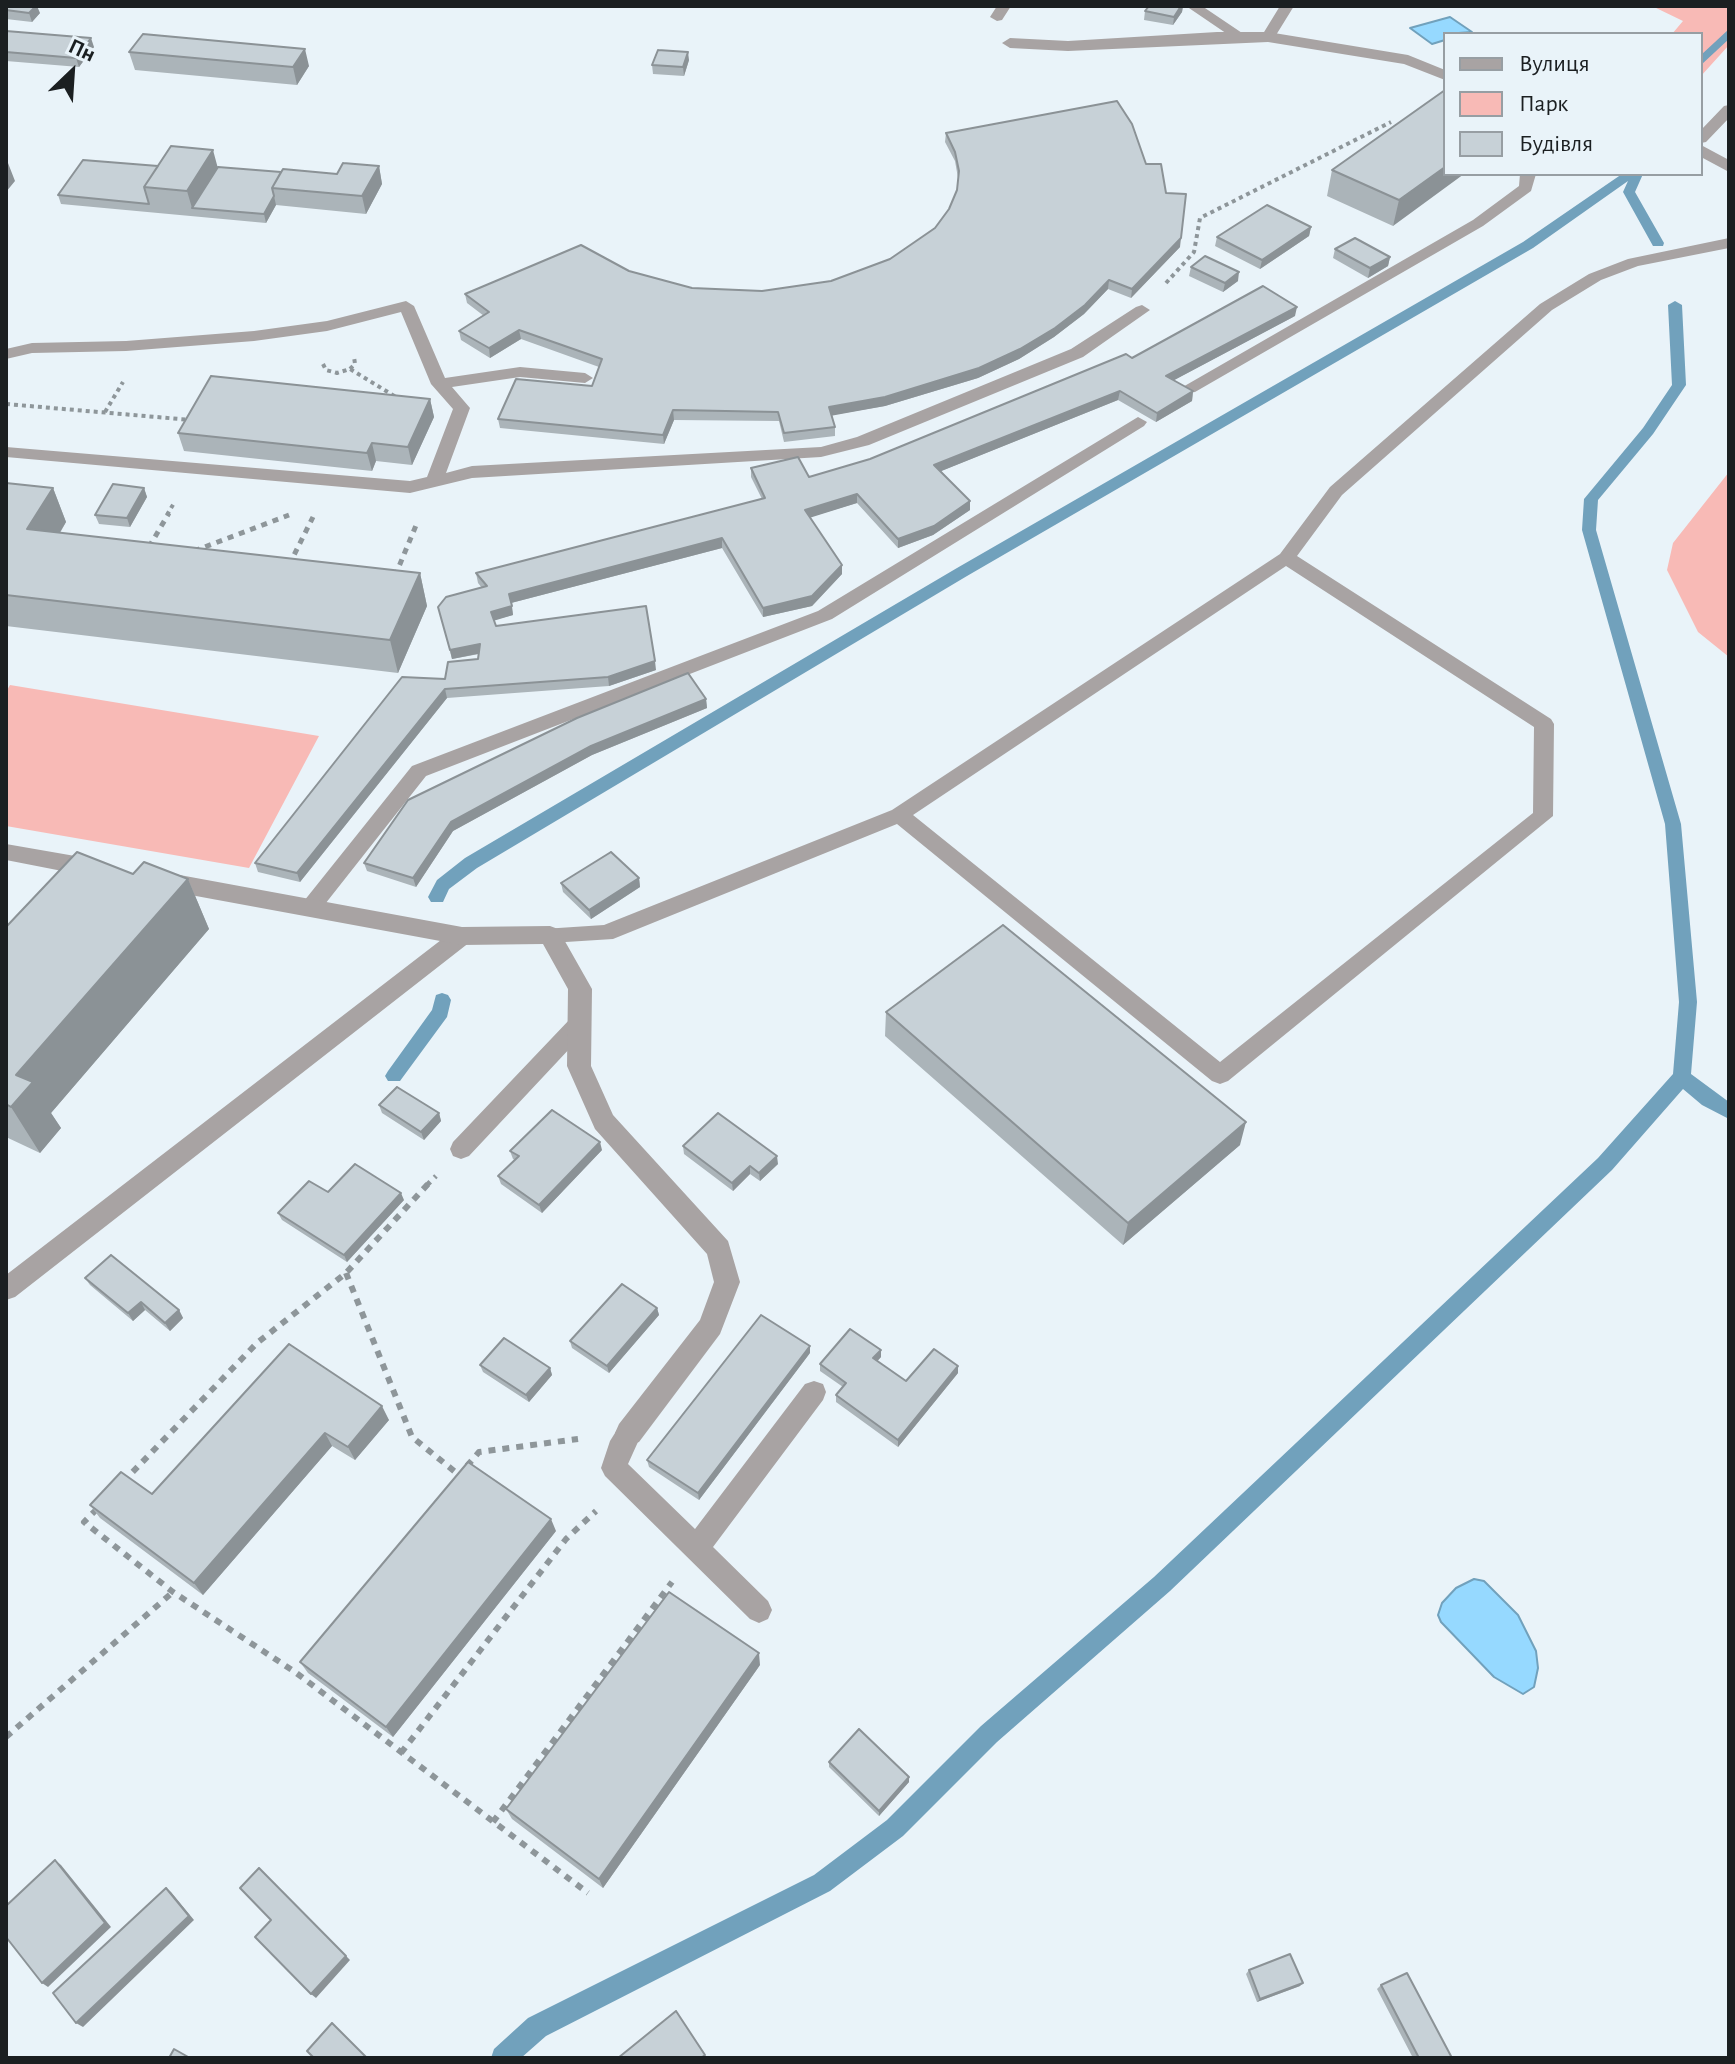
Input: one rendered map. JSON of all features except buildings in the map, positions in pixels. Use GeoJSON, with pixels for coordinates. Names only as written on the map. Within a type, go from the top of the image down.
{"type":"FeatureCollection","features":[{"type":"Feature","properties":{"kind":"street"},"geometry":{"type":"LineString","coordinates":[[1010,43],[1068,46],[1268,37],[1408,60],[1443,74]]}},
{"type":"Feature","properties":{"kind":"street"},"geometry":{"type":"LineString","coordinates":[[1703,151],[1729,167]]}},
{"type":"Feature","properties":{"kind":"street"},"geometry":{"type":"LineString","coordinates":[[6,852],[113,871]]}},
{"type":"Feature","properties":{"kind":"street"},"geometry":{"type":"LineString","coordinates":[[143,877],[462,936],[550,935],[580,989],[579,1066],[604,1122],[719,1249],[727,1282],[711,1326],[629,1433]]}},
{"type":"Feature","properties":{"kind":"lane"},"geometry":{"type":"LineString","coordinates":[[1193,6],[1241,37]]}},
{"type":"Feature","properties":{"kind":"lane"},"geometry":{"type":"LineString","coordinates":[[1268,37],[1287,6]]}},
{"type":"Feature","properties":{"kind":"lane"},"geometry":{"type":"LineString","coordinates":[[1703,137],[1729,109]]}},
{"type":"Feature","properties":{"kind":"lane"},"geometry":{"type":"LineString","coordinates":[[1189,388],[1478,223],[1526,188],[1528,176]]}},
{"type":"Feature","properties":{"kind":"lane"},"geometry":{"type":"LineString","coordinates":[[550,935],[606,933],[899,815],[1286,558],[1336,491],[1546,307],[1595,277],[1634,262],[1729,243]]}},
{"type":"Feature","properties":{"kind":"lane"},"geometry":{"type":"LineString","coordinates":[[6,354],[32,348],[126,346],[254,336],[327,326],[406,306],[439,384],[462,408],[434,481]]}},
{"type":"Feature","properties":{"kind":"lane"},"geometry":{"type":"LineString","coordinates":[[6,452],[410,487],[472,472],[821,452],[863,441],[1077,353],[1142,310]]}},
{"type":"Feature","properties":{"kind":"lane"},"geometry":{"type":"LineString","coordinates":[[439,384],[520,372],[585,378]]}},
{"type":"Feature","properties":{"kind":"lane"},"geometry":{"type":"LineString","coordinates":[[311,907],[419,771],[825,615],[1138,422]]}},
{"type":"Feature","properties":{"kind":"lane"},"geometry":{"type":"LineString","coordinates":[[899,815],[1220,1075],[1543,816],[1544,724],[1286,558]]}},
{"type":"Feature","properties":{"kind":"lane"},"geometry":{"type":"LineString","coordinates":[[6,1289],[462,936]]}},
{"type":"Feature","properties":{"kind":"lane"},"geometry":{"type":"LineString","coordinates":[[461,1149],[579,1024]]}},
{"type":"Feature","properties":{"kind":"lane"},"geometry":{"type":"LineString","coordinates":[[697,1548],[814,1392]]}},
{"type":"Feature","properties":{"kind":"lane"},"geometry":{"type":"LineString","coordinates":[[629,1433],[614,1468],[759,1610]]}},
{"type":"Feature","properties":{"kind":"path"},"geometry":{"type":"LineString","coordinates":[[1142,310],[1194,252],[1200,218],[1391,122]]}},
{"type":"Feature","properties":{"kind":"path"},"geometry":{"type":"LineString","coordinates":[[350,369],[421,411],[460,415]]}},
{"type":"Feature","properties":{"kind":"path"},"geometry":{"type":"LineString","coordinates":[[105,412],[126,377]]}},
{"type":"Feature","properties":{"kind":"path"},"geometry":{"type":"LineString","coordinates":[[6,404],[192,420]]}},
{"type":"Feature","properties":{"kind":"path"},"geometry":{"type":"LineString","coordinates":[[166,466],[198,410]]}},
{"type":"Feature","properties":{"kind":"path"},"geometry":{"type":"LineString","coordinates":[[147,549],[195,468]]}},
{"type":"Feature","properties":{"kind":"path"},"geometry":{"type":"LineString","coordinates":[[288,566],[332,480]]}},
{"type":"Feature","properties":{"kind":"path"},"geometry":{"type":"LineString","coordinates":[[394,578],[434,481]]}},
{"type":"Feature","properties":{"kind":"path"},"geometry":{"type":"LineString","coordinates":[[187,554],[320,503]]}},
{"type":"Feature","properties":{"kind":"path"},"geometry":{"type":"LineString","coordinates":[[117,1489],[257,1343],[346,1273],[461,1149]]}},
{"type":"Feature","properties":{"kind":"path"},"geometry":{"type":"LineString","coordinates":[[346,1273],[412,1437],[459,1475]]}},
{"type":"Feature","properties":{"kind":"path"},"geometry":{"type":"LineString","coordinates":[[449,1487],[479,1452],[629,1433]]}},
{"type":"Feature","properties":{"kind":"path"},"geometry":{"type":"LineString","coordinates":[[401,1753],[566,1539],[629,1481]]}},
{"type":"Feature","properties":{"kind":"path"},"geometry":{"type":"LineString","coordinates":[[106,1500],[84,1522],[173,1592],[295,1672],[588,1893]]}},
{"type":"Feature","properties":{"kind":"path"},"geometry":{"type":"LineString","coordinates":[[493,1822],[697,1548]]}},
{"type":"Feature","properties":{"kind":"path"},"geometry":{"type":"LineString","coordinates":[[6,1737],[173,1592]]}},
{"type":"Feature","properties":{"kind":"path"},"geometry":{"type":"LineString","coordinates":[[295,1672],[304,1661]]}},
{"type":"Feature","properties":{"kind":"green space"},"geometry":{"type":"Polygon","coordinates":[[[1652,6],[1729,6],[1729,45],[1703,74],[1703,32],[1674,32],[1683,21],[1652,6]]]}},
{"type":"Feature","properties":{"kind":"green space"},"geometry":{"type":"Polygon","coordinates":[[[1729,472],[1729,657],[1698,632],[1667,570],[1673,543],[1729,472]]]}},
{"type":"Feature","properties":{"kind":"green space"},"geometry":{"type":"Polygon","coordinates":[[[10,685],[319,736],[249,868],[6,826],[6,692],[10,685]]]}},
{"type":"Feature","properties":{"kind":"water"},"geometry":{"type":"Polygon","coordinates":[[[1450,17],[1472,32],[1443,32],[1443,41],[1432,44],[1410,28],[1450,17]]]}},
{"type":"Feature","properties":{"kind":"water"},"geometry":{"type":"Polygon","coordinates":[[[1474,1579],[1484,1581],[1518,1615],[1536,1651],[1538,1668],[1534,1687],[1523,1694],[1494,1677],[1441,1622],[1438,1615],[1442,1603],[1456,1588],[1474,1579]]]}},
{"type":"Feature","properties":{"kind":"waterway"},"geometry":{"type":"LineString","coordinates":[[1703,60],[1729,32]]}},
{"type":"Feature","properties":{"kind":"waterway"},"geometry":{"type":"LineString","coordinates":[[437,897],[443,885],[471,863],[962,572],[1528,245],[1627,176]]}},
{"type":"Feature","properties":{"kind":"waterway"},"geometry":{"type":"LineString","coordinates":[[1636,176],[1629,192],[1658,243]]}},
{"type":"Feature","properties":{"kind":"waterway"},"geometry":{"type":"LineString","coordinates":[[1675,305],[1679,385],[1648,431],[1591,499],[1589,530],[1673,824],[1688,1002],[1682,1077]]}},
{"type":"Feature","properties":{"kind":"waterway"},"geometry":{"type":"LineString","coordinates":[[394,1076],[441,1012],[442,1000]]}},
{"type":"Feature","properties":{"kind":"waterway"},"geometry":{"type":"LineString","coordinates":[[503,2058],[537,2027],[822,1883],[895,1828],[989,1734],[1162,1584],[1605,1164],[1682,1077]]}},
{"type":"Feature","properties":{"kind":"waterway"},"geometry":{"type":"LineString","coordinates":[[1682,1077],[1709,1100],[1729,1111]]}}]}
